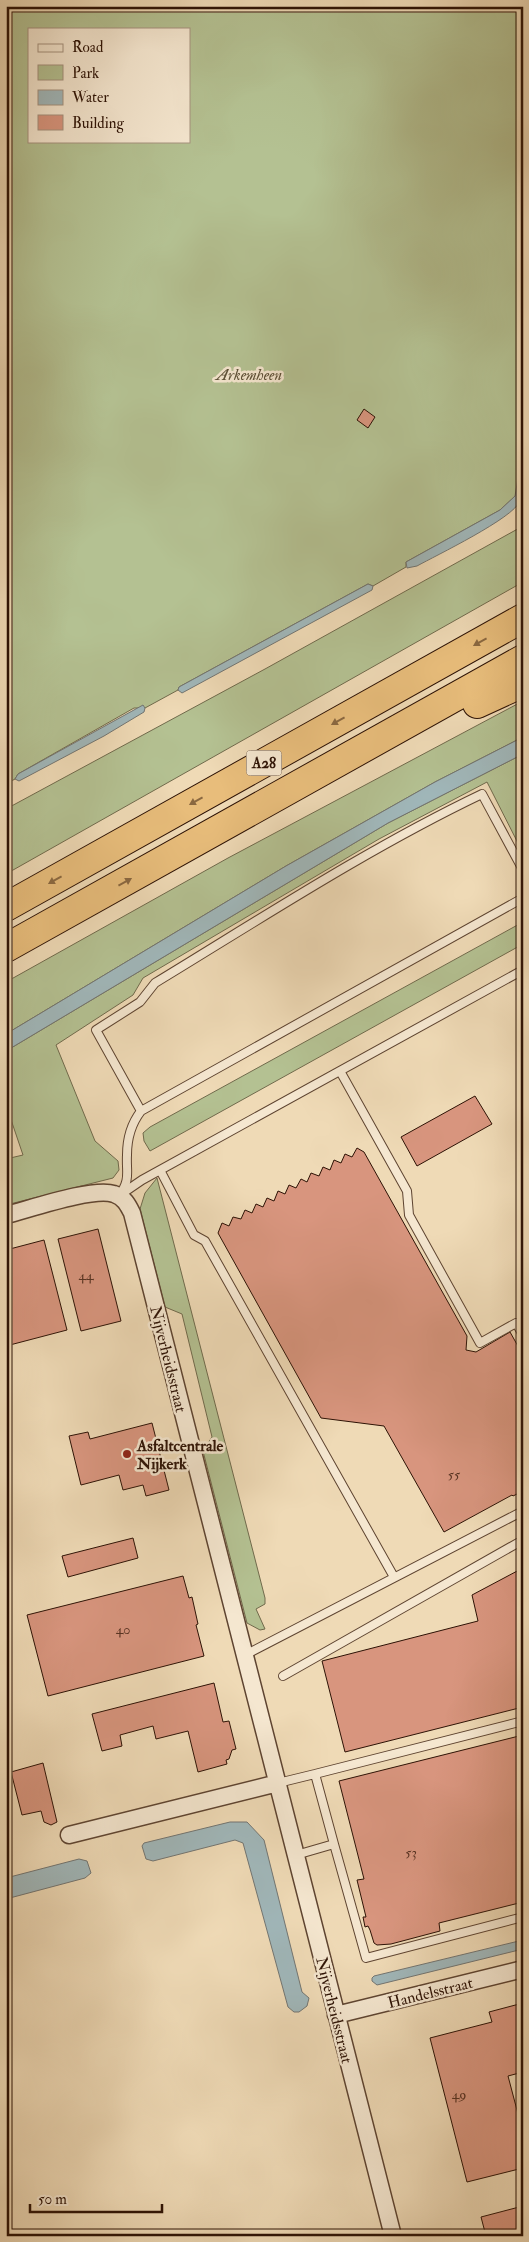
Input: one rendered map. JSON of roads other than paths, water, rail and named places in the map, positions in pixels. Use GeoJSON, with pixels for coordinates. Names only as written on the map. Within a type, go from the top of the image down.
{"type":"FeatureCollection","features":[{"type":"Feature","properties":{"kind":"highway","name":"A28"},"geometry":{"type":"LineString","coordinates":[[6,907],[523,618]]}},
{"type":"Feature","properties":{"kind":"highway","name":"A28"},"geometry":{"type":"LineString","coordinates":[[6,948],[523,660]]}},
{"type":"Feature","properties":{"kind":"highway","name":"A28"},"geometry":{"type":"LineString","coordinates":[[282,794],[523,683]]}},
{"type":"Feature","properties":{"kind":"street"},"geometry":{"type":"LineString","coordinates":[[6,1215],[94,1193],[108,1192],[119,1196]]}},
{"type":"Feature","properties":{"kind":"street","name":"Nijverheidsstraat"},"geometry":{"type":"LineString","coordinates":[[119,1196],[127,1203],[132,1213],[393,2236]]}},
{"type":"Feature","properties":{"kind":"street"},"geometry":{"type":"LineString","coordinates":[[69,1835],[278,1783]]}},
{"type":"Feature","properties":{"kind":"street","name":"Handelsstraat"},"geometry":{"type":"LineString","coordinates":[[336,2016],[523,1969]]}},
{"type":"Feature","properties":{"kind":"lane"},"geometry":{"type":"LineString","coordinates":[[141,1111],[96,1030],[140,1002],[155,983],[347,867],[432,818],[482,794],[523,870]]}},
{"type":"Feature","properties":{"kind":"lane"},"geometry":{"type":"LineString","coordinates":[[119,1196],[127,1184],[129,1134],[135,1119],[141,1111],[523,898]]}},
{"type":"Feature","properties":{"kind":"lane"},"geometry":{"type":"LineString","coordinates":[[119,1196],[160,1170],[523,970]]}},
{"type":"Feature","properties":{"kind":"lane"},"geometry":{"type":"LineString","coordinates":[[340,1071],[407,1191],[409,1215],[480,1343],[516,1323],[523,1335]]}},
{"type":"Feature","properties":{"kind":"lane"},"geometry":{"type":"LineString","coordinates":[[160,1170],[194,1235],[205,1241],[394,1577]]}},
{"type":"Feature","properties":{"kind":"lane"},"geometry":{"type":"LineString","coordinates":[[245,1655],[523,1510]]}},
{"type":"Feature","properties":{"kind":"lane"},"geometry":{"type":"LineString","coordinates":[[283,1676],[523,1540]]}},
{"type":"Feature","properties":{"kind":"lane"},"geometry":{"type":"LineString","coordinates":[[278,1783],[523,1721]]}},
{"type":"Feature","properties":{"kind":"lane"},"geometry":{"type":"LineString","coordinates":[[315,1774],[366,1958],[523,1917]]}},
{"type":"Feature","properties":{"kind":"lane"},"geometry":{"type":"LineString","coordinates":[[296,1855],[334,1844]]}},
{"type":"Feature","properties":{"kind":"water"},"geometry":{"type":"Polygon","coordinates":[[[518,478],[521,478],[520,501],[504,517],[417,566],[407,568],[406,562],[500,510],[515,496],[518,478]]]}},
{"type":"Feature","properties":{"kind":"water"},"geometry":{"type":"Polygon","coordinates":[[[368,584],[373,586],[372,590],[182,693],[178,690],[179,687],[368,584]]]}},
{"type":"Feature","properties":{"kind":"water"},"geometry":{"type":"Polygon","coordinates":[[[143,705],[145,708],[144,712],[104,736],[19,781],[15,779],[18,774],[143,705]]]}},
{"type":"Feature","properties":{"kind":"water"},"geometry":{"type":"Polygon","coordinates":[[[523,737],[523,754],[388,823],[6,1051],[6,1034],[286,866],[435,782],[523,737]]]}},
{"type":"Feature","properties":{"kind":"water"},"geometry":{"type":"Polygon","coordinates":[[[230,1822],[247,1822],[264,1840],[302,1992],[309,1998],[307,2006],[299,2012],[294,2012],[288,2007],[243,1843],[235,1840],[153,1861],[146,1859],[142,1846],[144,1843],[230,1822]]]}},
{"type":"Feature","properties":{"kind":"water"},"geometry":{"type":"Polygon","coordinates":[[[79,1859],[87,1861],[91,1873],[85,1878],[6,1899],[6,1878],[79,1859]]]}},
{"type":"Feature","properties":{"kind":"water"},"geometry":{"type":"Polygon","coordinates":[[[523,1940],[523,1949],[377,1985],[372,1981],[374,1976],[523,1940]]]}},
{"type":"Feature","properties":{"kind":"place","name":"Asfaltcentrale Nijkerk"},"geometry":{"type":"Point","coordinates":[127,1454]}},
{"type":"Feature","properties":{"kind":"park label","name":"Arkemheen"},"geometry":{"type":"Point","coordinates":[249,374]}}]}
